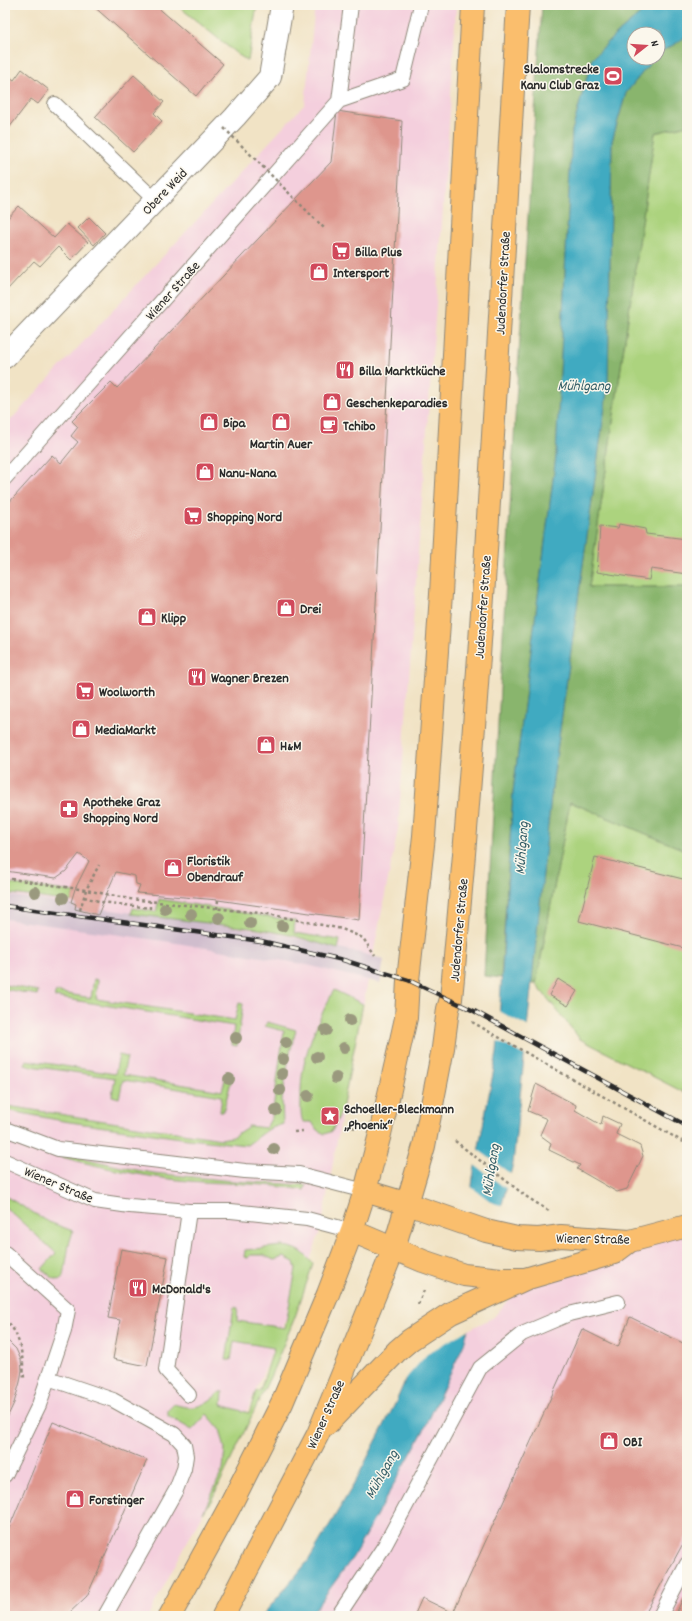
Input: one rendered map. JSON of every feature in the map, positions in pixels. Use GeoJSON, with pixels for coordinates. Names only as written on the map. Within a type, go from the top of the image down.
{"type":"FeatureCollection","features":[{"type":"Feature","properties":{"kind":"main road"},"geometry":{"type":"LineString","coordinates":[[170,1616],[229,1508],[282,1403],[328,1294],[352,1231],[364,1191],[380,1134],[406,1018],[408,980],[424,836],[451,428],[473,5]]}},
{"type":"Feature","properties":{"kind":"main road","name":"Judendorfer Straße"},"geometry":{"type":"LineString","coordinates":[[408,1204],[424,1146],[443,1048],[448,1009],[451,999],[460,905],[485,572],[518,5]]}},
{"type":"Feature","properties":{"kind":"main road","name":"Wiener Straße"},"geometry":{"type":"LineString","coordinates":[[364,1191],[436,1213],[486,1231],[517,1238],[539,1239],[562,1236],[630,1241],[687,1226]]}},
{"type":"Feature","properties":{"kind":"main road","name":"Wiener Straße"},"geometry":{"type":"LineString","coordinates":[[223,1616],[318,1434],[394,1248],[408,1204]]}},
{"type":"Feature","properties":{"kind":"main road"},"geometry":{"type":"LineString","coordinates":[[352,1231],[423,1261],[500,1286]]}},
{"type":"Feature","properties":{"kind":"main road"},"geometry":{"type":"LineString","coordinates":[[318,1434],[410,1340],[452,1313],[500,1286],[614,1253],[630,1241]]}},
{"type":"Feature","properties":{"kind":"street","name":"Obere Weid"},"geometry":{"type":"LineString","coordinates":[[5,357],[224,128],[270,77],[282,5]]}},
{"type":"Feature","properties":{"kind":"lane"},"geometry":{"type":"LineString","coordinates":[[339,101],[351,5]]}},
{"type":"Feature","properties":{"kind":"lane","name":"Wiener Straße"},"geometry":{"type":"LineString","coordinates":[[5,478],[339,101],[403,79],[421,5]]}},
{"type":"Feature","properties":{"kind":"lane"},"geometry":{"type":"LineString","coordinates":[[56,104],[155,200]]}},
{"type":"Feature","properties":{"kind":"lane"},"geometry":{"type":"LineString","coordinates":[[5,1130],[58,1149],[245,1171],[299,1174],[364,1191]]}},
{"type":"Feature","properties":{"kind":"lane","name":"Wiener Straße"},"geometry":{"type":"LineString","coordinates":[[5,1161],[95,1201],[130,1206],[189,1211],[230,1211],[307,1219],[352,1231]]}},
{"type":"Feature","properties":{"kind":"lane"},"geometry":{"type":"LineString","coordinates":[[189,1211],[166,1370],[189,1395]]}},
{"type":"Feature","properties":{"kind":"lane"},"geometry":{"type":"LineString","coordinates":[[5,1253],[68,1310],[64,1331],[39,1405],[5,1475]]}},
{"type":"Feature","properties":{"kind":"lane"},"geometry":{"type":"LineString","coordinates":[[338,1616],[385,1545],[480,1368],[522,1334],[569,1314],[618,1302]]}},
{"type":"Feature","properties":{"kind":"lane"},"geometry":{"type":"LineString","coordinates":[[48,1378],[112,1400],[174,1434],[184,1445],[186,1456],[184,1469],[176,1490],[105,1616]]}},
{"type":"Feature","properties":{"kind":"lane"},"geometry":{"type":"LineString","coordinates":[[660,1616],[687,1564]]}},
{"type":"Feature","properties":{"kind":"path"},"geometry":{"type":"LineString","coordinates":[[224,128],[324,228]]}},
{"type":"Feature","properties":{"kind":"path"},"geometry":{"type":"LineString","coordinates":[[80,910],[86,890],[99,865]]}},
{"type":"Feature","properties":{"kind":"path"},"geometry":{"type":"LineString","coordinates":[[5,878],[86,890],[106,895],[150,902],[268,914],[349,931],[363,938],[375,956]]}},
{"type":"Feature","properties":{"kind":"path"},"geometry":{"type":"LineString","coordinates":[[84,897],[102,902],[150,908],[150,902]]}},
{"type":"Feature","properties":{"kind":"path"},"geometry":{"type":"LineString","coordinates":[[217,908],[218,900]]}},
{"type":"Feature","properties":{"kind":"path"},"geometry":{"type":"LineString","coordinates":[[473,1023],[687,1144]]}},
{"type":"Feature","properties":{"kind":"path"},"geometry":{"type":"LineString","coordinates":[[347,1126],[355,1128]]}},
{"type":"Feature","properties":{"kind":"path"},"geometry":{"type":"LineString","coordinates":[[294,1132],[303,1131]]}},
{"type":"Feature","properties":{"kind":"path"},"geometry":{"type":"LineString","coordinates":[[455,1141],[527,1197],[549,1211]]}},
{"type":"Feature","properties":{"kind":"path"},"geometry":{"type":"LineString","coordinates":[[5,1319],[12,1325],[20,1346],[23,1360],[25,1398],[39,1405]]}},
{"type":"Feature","properties":{"kind":"shaded area","name":"Shopping Nord"},"geometry":{"type":"Polygon","coordinates":[[[315,5],[456,5],[450,112],[398,829],[345,1097],[321,1228],[308,1266],[210,1499],[148,1616],[5,1616],[5,426],[305,104],[315,5]]]}},
{"type":"Feature","properties":{"kind":"shaded area"},"geometry":{"type":"Polygon","coordinates":[[[5,895],[267,932],[340,948],[384,959],[380,983],[303,964],[164,941],[5,919],[5,895]]]}},
{"type":"Feature","properties":{"kind":"shaded area"},"geometry":{"type":"Polygon","coordinates":[[[687,1226],[687,1616],[310,1616],[353,1557],[423,1432],[464,1344],[468,1330],[494,1317],[525,1279],[687,1226]]]}},
{"type":"Feature","properties":{"kind":"green space"},"geometry":{"type":"Polygon","coordinates":[[[177,5],[257,5],[248,61],[237,54],[177,5]]]}},
{"type":"Feature","properties":{"kind":"green space"},"geometry":{"type":"Polygon","coordinates":[[[542,5],[651,5],[615,35],[592,59],[572,131],[556,456],[513,792],[501,978],[484,976],[517,383],[542,5]]]}},
{"type":"Feature","properties":{"kind":"green space"},"geometry":{"type":"Polygon","coordinates":[[[687,34],[687,125],[655,133],[589,587],[687,587],[687,851],[570,802],[536,984],[531,984],[552,787],[608,385],[612,141],[626,93],[648,66],[666,66],[666,49],[677,43],[687,34]]]}},
{"type":"Feature","properties":{"kind":"green space"},"geometry":{"type":"Polygon","coordinates":[[[687,125],[687,587],[589,587],[655,133],[687,125]]]}},
{"type":"Feature","properties":{"kind":"green space"},"geometry":{"type":"Polygon","coordinates":[[[570,802],[687,851],[687,1094],[580,1039],[536,984],[570,802]]]}},
{"type":"Feature","properties":{"kind":"green space"},"geometry":{"type":"Polygon","coordinates":[[[5,883],[74,892],[71,902],[5,893],[5,883]]]}},
{"type":"Feature","properties":{"kind":"green space"},"geometry":{"type":"Polygon","coordinates":[[[159,899],[295,921],[294,933],[340,940],[338,949],[294,936],[258,929],[131,914],[133,908],[156,912],[159,899]]]}},
{"type":"Feature","properties":{"kind":"green space"},"geometry":{"type":"Polygon","coordinates":[[[94,979],[98,980],[96,999],[235,1020],[239,1003],[243,1004],[237,1046],[232,1045],[234,1026],[54,997],[56,992],[91,998],[94,979]]]}},
{"type":"Feature","properties":{"kind":"green space"},"geometry":{"type":"Polygon","coordinates":[[[5,985],[38,991],[37,995],[5,989],[5,985]]]}},
{"type":"Feature","properties":{"kind":"green space"},"geometry":{"type":"Polygon","coordinates":[[[334,990],[363,1004],[342,1110],[332,1131],[325,1134],[317,1130],[312,1122],[303,1122],[301,1116],[301,1083],[310,1042],[334,990]]]}},
{"type":"Feature","properties":{"kind":"green space"},"geometry":{"type":"Polygon","coordinates":[[[267,1022],[296,1030],[289,1056],[282,1099],[283,1124],[269,1129],[247,1145],[188,1139],[63,1121],[6,1110],[7,1106],[221,1139],[232,1137],[249,1126],[266,1128],[272,1117],[284,1031],[265,1026],[267,1022]]]}},
{"type":"Feature","properties":{"kind":"green space"},"geometry":{"type":"Polygon","coordinates":[[[119,1055],[127,1057],[123,1075],[222,1091],[227,1072],[233,1074],[223,1112],[220,1112],[222,1096],[123,1080],[119,1098],[112,1096],[115,1078],[24,1065],[26,1060],[115,1074],[119,1055]]]}},
{"type":"Feature","properties":{"kind":"green space"},"geometry":{"type":"Polygon","coordinates":[[[5,1137],[19,1142],[121,1167],[153,1173],[232,1181],[306,1185],[304,1190],[261,1185],[166,1179],[96,1166],[50,1154],[5,1141],[5,1137]]]}},
{"type":"Feature","properties":{"kind":"green space"},"geometry":{"type":"Polygon","coordinates":[[[5,1196],[49,1222],[73,1231],[69,1244],[64,1276],[59,1280],[53,1278],[42,1269],[56,1253],[5,1207],[5,1196]]]}},
{"type":"Feature","properties":{"kind":"green space"},"geometry":{"type":"Polygon","coordinates":[[[282,1246],[300,1251],[313,1264],[295,1317],[271,1375],[211,1501],[203,1513],[223,1469],[225,1449],[220,1429],[207,1414],[192,1430],[168,1416],[168,1410],[174,1404],[188,1407],[199,1406],[209,1401],[220,1392],[223,1392],[222,1405],[249,1413],[256,1391],[260,1391],[274,1348],[234,1341],[231,1360],[226,1360],[234,1307],[238,1308],[237,1321],[285,1328],[296,1269],[294,1262],[284,1257],[274,1260],[263,1255],[250,1255],[248,1258],[244,1257],[245,1250],[282,1246]]]}},
{"type":"Feature","properties":{"kind":"water","name":"Mühlgang"},"geometry":{"type":"Polygon","coordinates":[[[651,5],[687,5],[687,34],[677,43],[666,49],[666,26],[626,26],[626,66],[648,66],[626,93],[612,141],[608,385],[552,787],[513,1164],[464,1344],[423,1432],[353,1557],[310,1616],[262,1616],[308,1561],[354,1484],[395,1404],[466,1239],[473,1177],[497,1053],[513,792],[556,456],[572,131],[592,59],[615,35],[651,5]]]}},
{"type":"Feature","properties":{"kind":"pier"},"geometry":{"type":"Polygon","coordinates":[[[497,1010],[529,1027],[526,1056],[495,1040],[497,1010]]]}},
{"type":"Feature","properties":{"kind":"pier"},"geometry":{"type":"Polygon","coordinates":[[[476,1148],[512,1175],[508,1190],[473,1164],[476,1148]]]}},
{"type":"Feature","properties":{"kind":"pier"},"geometry":{"type":"Polygon","coordinates":[[[470,1186],[493,1203],[504,1206],[470,1329],[428,1353],[402,1383],[464,1238],[470,1186]]]}},
{"type":"Feature","properties":{"kind":"building"},"geometry":{"type":"Polygon","coordinates":[[[92,5],[155,5],[223,64],[196,96],[92,5]]]}},
{"type":"Feature","properties":{"kind":"building"},"geometry":{"type":"Polygon","coordinates":[[[22,69],[49,90],[38,104],[31,99],[6,132],[5,77],[7,75],[14,80],[22,69]]]}},
{"type":"Feature","properties":{"kind":"building"},"geometry":{"type":"Polygon","coordinates":[[[134,75],[164,102],[154,113],[162,121],[133,152],[95,117],[134,75]]]}},
{"type":"Feature","properties":{"kind":"building","name":"Shopping Nord"},"geometry":{"type":"Polygon","coordinates":[[[337,111],[402,121],[359,920],[218,900],[137,893],[140,885],[136,884],[135,876],[116,872],[98,915],[75,909],[76,904],[71,902],[75,889],[89,861],[79,854],[66,871],[56,878],[5,871],[5,528],[7,527],[5,525],[5,507],[52,455],[61,463],[78,442],[71,436],[78,427],[72,421],[111,382],[117,388],[331,162],[337,111]]]}},
{"type":"Feature","properties":{"kind":"building"},"geometry":{"type":"Polygon","coordinates":[[[19,206],[54,238],[67,224],[88,242],[71,260],[58,247],[40,266],[34,261],[7,290],[5,287],[5,221],[19,206]]]}},
{"type":"Feature","properties":{"kind":"building"},"geometry":{"type":"Polygon","coordinates":[[[89,217],[105,233],[94,245],[78,228],[89,217]]]}},
{"type":"Feature","properties":{"kind":"building"},"geometry":{"type":"Polygon","coordinates":[[[619,524],[645,529],[646,534],[687,539],[687,574],[651,569],[649,580],[597,572],[600,526],[618,528],[619,524]]]}},
{"type":"Feature","properties":{"kind":"building"},"geometry":{"type":"Polygon","coordinates":[[[595,857],[687,880],[687,949],[579,921],[595,857]]]}},
{"type":"Feature","properties":{"kind":"building"},"geometry":{"type":"Polygon","coordinates":[[[558,979],[577,991],[568,1006],[549,995],[558,979]]]}},
{"type":"Feature","properties":{"kind":"building"},"geometry":{"type":"Polygon","coordinates":[[[536,1084],[576,1105],[575,1110],[601,1125],[603,1116],[620,1124],[616,1134],[640,1146],[643,1156],[627,1189],[617,1192],[577,1169],[580,1165],[549,1150],[551,1143],[540,1135],[547,1119],[528,1111],[536,1084]]]}},
{"type":"Feature","properties":{"kind":"building","name":"McDonald's"},"geometry":{"type":"Polygon","coordinates":[[[121,1249],[168,1257],[147,1366],[113,1359],[120,1320],[108,1318],[121,1249]]]}},
{"type":"Feature","properties":{"kind":"building","name":"OBI"},"geometry":{"type":"Polygon","coordinates":[[[630,1317],[687,1345],[687,1536],[644,1616],[414,1616],[422,1598],[453,1613],[582,1329],[618,1347],[630,1317]]]}},
{"type":"Feature","properties":{"kind":"building"},"geometry":{"type":"Polygon","coordinates":[[[5,1338],[16,1349],[21,1360],[22,1370],[14,1403],[5,1422],[5,1338]]]}},
{"type":"Feature","properties":{"kind":"building","name":"Forstinger"},"geometry":{"type":"Polygon","coordinates":[[[53,1422],[147,1460],[87,1596],[66,1616],[5,1616],[5,1538],[53,1422]]]}},
{"type":"Feature","properties":{"kind":"building"},"geometry":{"type":"Polygon","coordinates":[[[683,1598],[687,1600],[687,1616],[675,1616],[683,1598]]]}},
{"type":"Feature","properties":{"kind":"railway"},"geometry":{"type":"LineString","coordinates":[[5,906],[261,941],[343,960],[408,980],[474,1011],[687,1126]]}},
{"type":"Feature","properties":{"kind":"place","name":"Slalomstrecke Kanu Club Graz"},"geometry":{"type":"Point","coordinates":[613,76]}},
{"type":"Feature","properties":{"kind":"place","name":"Billa Plus"},"geometry":{"type":"Point","coordinates":[341,251]}},
{"type":"Feature","properties":{"kind":"place","name":"Intersport"},"geometry":{"type":"Point","coordinates":[319,272]}},
{"type":"Feature","properties":{"kind":"place","name":"Billa Marktküche"},"geometry":{"type":"Point","coordinates":[345,370]}},
{"type":"Feature","properties":{"kind":"place","name":"Geschenkeparadies"},"geometry":{"type":"Point","coordinates":[332,402]}},
{"type":"Feature","properties":{"kind":"place","name":"Bipa"},"geometry":{"type":"Point","coordinates":[209,422]}},
{"type":"Feature","properties":{"kind":"place","name":"Martin Auer"},"geometry":{"type":"Point","coordinates":[281,422]}},
{"type":"Feature","properties":{"kind":"place","name":"Tchibo"},"geometry":{"type":"Point","coordinates":[329,425]}},
{"type":"Feature","properties":{"kind":"place","name":"Nanu-Nana"},"geometry":{"type":"Point","coordinates":[205,472]}},
{"type":"Feature","properties":{"kind":"place","name":"Shopping Nord"},"geometry":{"type":"Point","coordinates":[193,516]}},
{"type":"Feature","properties":{"kind":"place","name":"Drei"},"geometry":{"type":"Point","coordinates":[286,608]}},
{"type":"Feature","properties":{"kind":"place","name":"Klipp"},"geometry":{"type":"Point","coordinates":[147,617]}},
{"type":"Feature","properties":{"kind":"place","name":"Wagner Brezen"},"geometry":{"type":"Point","coordinates":[197,677]}},
{"type":"Feature","properties":{"kind":"place","name":"Woolworth"},"geometry":{"type":"Point","coordinates":[85,691]}},
{"type":"Feature","properties":{"kind":"place","name":"MediaMarkt"},"geometry":{"type":"Point","coordinates":[81,729]}},
{"type":"Feature","properties":{"kind":"place","name":"H&M"},"geometry":{"type":"Point","coordinates":[266,745]}},
{"type":"Feature","properties":{"kind":"place","name":"Apotheke Graz Shopping Nord"},"geometry":{"type":"Point","coordinates":[69,809]}},
{"type":"Feature","properties":{"kind":"place","name":"Floristik Obendrauf"},"geometry":{"type":"Point","coordinates":[173,868]}},
{"type":"Feature","properties":{"kind":"place","name":"Schoeller-Bleckmann „Phoenix“"},"geometry":{"type":"Point","coordinates":[330,1116]}},
{"type":"Feature","properties":{"kind":"place","name":"McDonald's"},"geometry":{"type":"Point","coordinates":[138,1288]}},
{"type":"Feature","properties":{"kind":"place","name":"OBI"},"geometry":{"type":"Point","coordinates":[609,1441]}},
{"type":"Feature","properties":{"kind":"place","name":"Forstinger"},"geometry":{"type":"Point","coordinates":[75,1499]}}]}
